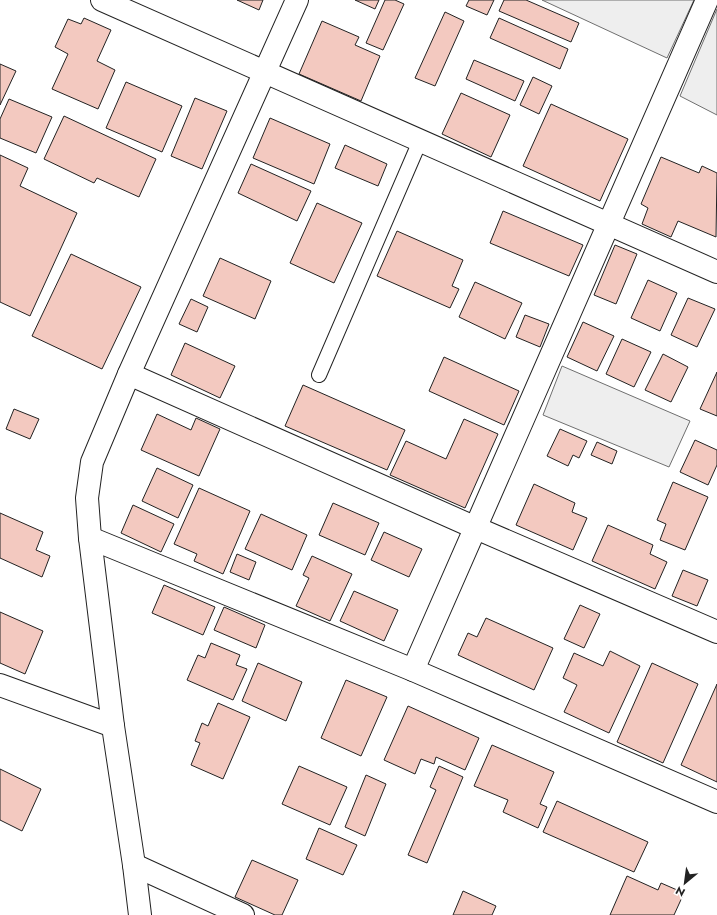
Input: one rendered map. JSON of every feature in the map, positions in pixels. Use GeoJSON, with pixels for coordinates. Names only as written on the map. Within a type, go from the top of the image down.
{"type":"FeatureCollection","features":[{"type":"Feature","properties":{"kind":"street"},"geometry":{"type":"LineString","coordinates":[[102,0],[717,272]]}},
{"type":"Feature","properties":{"kind":"street"},"geometry":{"type":"LineString","coordinates":[[140,915],[113,726],[90,538],[87,498],[92,462],[129,374],[297,0]]}},
{"type":"Feature","properties":{"kind":"street"},"geometry":{"type":"LineString","coordinates":[[413,670],[708,0]]}},
{"type":"Feature","properties":{"kind":"street"},"geometry":{"type":"LineString","coordinates":[[129,374],[476,528],[717,632]]}},
{"type":"Feature","properties":{"kind":"street"},"geometry":{"type":"LineString","coordinates":[[90,538],[413,670],[717,802]]}},
{"type":"Feature","properties":{"kind":"street"},"geometry":{"type":"LineString","coordinates":[[0,684],[113,726]]}},
{"type":"Feature","properties":{"kind":"street"},"geometry":{"type":"LineString","coordinates":[[134,865],[243,915]]}},
{"type":"Feature","properties":{"kind":"lane"},"geometry":{"type":"LineString","coordinates":[[319,375],[420,141]]}},
{"type":"Feature","properties":{"kind":"shaded area"},"geometry":{"type":"Polygon","coordinates":[[[542,0],[694,0],[667,58],[542,0]]]}},
{"type":"Feature","properties":{"kind":"shaded area"},"geometry":{"type":"Polygon","coordinates":[[[717,9],[717,115],[680,96],[717,9]]]}},
{"type":"Feature","properties":{"kind":"shaded area"},"geometry":{"type":"Polygon","coordinates":[[[562,366],[690,421],[669,467],[543,415],[562,366]]]}},
{"type":"Feature","properties":{"kind":"building"},"geometry":{"type":"Polygon","coordinates":[[[237,0],[263,0],[259,10],[237,0]]]}},
{"type":"Feature","properties":{"kind":"building"},"geometry":{"type":"Polygon","coordinates":[[[355,0],[379,0],[375,9],[355,0]]]}},
{"type":"Feature","properties":{"kind":"building"},"geometry":{"type":"Polygon","coordinates":[[[385,0],[395,0],[404,4],[383,50],[366,43],[385,0]]]}},
{"type":"Feature","properties":{"kind":"building"},"geometry":{"type":"Polygon","coordinates":[[[469,0],[494,0],[487,15],[466,6],[469,0]]]}},
{"type":"Feature","properties":{"kind":"building"},"geometry":{"type":"Polygon","coordinates":[[[504,0],[526,0],[579,23],[571,42],[499,11],[504,0]]]}},
{"type":"Feature","properties":{"kind":"building"},"geometry":{"type":"Polygon","coordinates":[[[445,12],[464,21],[435,86],[415,78],[445,12]]]}},
{"type":"Feature","properties":{"kind":"building"},"geometry":{"type":"Polygon","coordinates":[[[84,18],[111,30],[97,61],[115,70],[98,109],[52,89],[68,54],[55,47],[68,19],[81,24],[84,18]]]}},
{"type":"Feature","properties":{"kind":"building"},"geometry":{"type":"Polygon","coordinates":[[[499,18],[568,49],[560,69],[490,38],[499,18]]]}},
{"type":"Feature","properties":{"kind":"building"},"geometry":{"type":"Polygon","coordinates":[[[322,21],[359,37],[355,45],[380,56],[361,101],[299,74],[322,21]]]}},
{"type":"Feature","properties":{"kind":"building"},"geometry":{"type":"Polygon","coordinates":[[[474,60],[524,81],[515,101],[466,79],[474,60]]]}},
{"type":"Feature","properties":{"kind":"building"},"geometry":{"type":"Polygon","coordinates":[[[0,64],[16,71],[0,105],[0,64]]]}},
{"type":"Feature","properties":{"kind":"building"},"geometry":{"type":"Polygon","coordinates":[[[533,77],[552,86],[539,114],[520,105],[533,77]]]}},
{"type":"Feature","properties":{"kind":"building"},"geometry":{"type":"Polygon","coordinates":[[[126,82],[182,106],[162,152],[106,128],[126,82]]]}},
{"type":"Feature","properties":{"kind":"building"},"geometry":{"type":"Polygon","coordinates":[[[461,93],[510,115],[491,157],[442,134],[461,93]]]}},
{"type":"Feature","properties":{"kind":"building"},"geometry":{"type":"Polygon","coordinates":[[[195,98],[227,111],[202,169],[171,156],[195,98]]]}},
{"type":"Feature","properties":{"kind":"building"},"geometry":{"type":"Polygon","coordinates":[[[9,99],[52,117],[36,153],[0,138],[0,119],[9,99]]]}},
{"type":"Feature","properties":{"kind":"building"},"geometry":{"type":"Polygon","coordinates":[[[551,104],[628,139],[600,201],[523,166],[551,104]]]}},
{"type":"Feature","properties":{"kind":"building"},"geometry":{"type":"Polygon","coordinates":[[[64,116],[156,159],[139,197],[97,178],[94,183],[44,159],[64,116]]]}},
{"type":"Feature","properties":{"kind":"building"},"geometry":{"type":"Polygon","coordinates":[[[270,118],[330,144],[314,184],[253,158],[270,118]]]}},
{"type":"Feature","properties":{"kind":"building"},"geometry":{"type":"Polygon","coordinates":[[[345,145],[387,164],[378,186],[335,168],[345,145]]]}},
{"type":"Feature","properties":{"kind":"building"},"geometry":{"type":"Polygon","coordinates":[[[0,155],[28,168],[20,186],[77,213],[30,316],[0,302],[0,155]]]}},
{"type":"Feature","properties":{"kind":"building"},"geometry":{"type":"Polygon","coordinates":[[[661,157],[699,173],[702,166],[717,173],[716,237],[678,221],[671,237],[642,224],[648,208],[641,204],[661,157]]]}},
{"type":"Feature","properties":{"kind":"building"},"geometry":{"type":"Polygon","coordinates":[[[251,164],[311,191],[297,221],[238,193],[251,164]]]}},
{"type":"Feature","properties":{"kind":"building"},"geometry":{"type":"Polygon","coordinates":[[[317,203],[362,223],[334,283],[290,263],[317,203]]]}},
{"type":"Feature","properties":{"kind":"building"},"geometry":{"type":"Polygon","coordinates":[[[503,211],[583,245],[569,276],[490,243],[503,211]]]}},
{"type":"Feature","properties":{"kind":"building"},"geometry":{"type":"Polygon","coordinates":[[[397,231],[463,260],[452,286],[459,289],[450,308],[377,276],[397,231]]]}},
{"type":"Feature","properties":{"kind":"building"},"geometry":{"type":"Polygon","coordinates":[[[615,245],[637,254],[616,304],[594,295],[615,245]]]}},
{"type":"Feature","properties":{"kind":"building"},"geometry":{"type":"Polygon","coordinates":[[[71,254],[141,287],[102,369],[32,336],[71,254]]]}},
{"type":"Feature","properties":{"kind":"building"},"geometry":{"type":"Polygon","coordinates":[[[220,258],[271,281],[255,319],[203,296],[220,258]]]}},
{"type":"Feature","properties":{"kind":"building"},"geometry":{"type":"Polygon","coordinates":[[[648,280],[677,293],[660,331],[631,318],[648,280]]]}},
{"type":"Feature","properties":{"kind":"building"},"geometry":{"type":"Polygon","coordinates":[[[475,282],[522,303],[505,339],[459,317],[475,282]]]}},
{"type":"Feature","properties":{"kind":"building"},"geometry":{"type":"Polygon","coordinates":[[[688,298],[715,309],[697,347],[671,335],[688,298]]]}},
{"type":"Feature","properties":{"kind":"building"},"geometry":{"type":"Polygon","coordinates":[[[191,299],[208,307],[197,332],[179,324],[191,299]]]}},
{"type":"Feature","properties":{"kind":"building"},"geometry":{"type":"Polygon","coordinates":[[[525,315],[549,324],[540,347],[516,337],[525,315]]]}},
{"type":"Feature","properties":{"kind":"building"},"geometry":{"type":"Polygon","coordinates":[[[583,322],[614,336],[597,371],[567,357],[583,322]]]}},
{"type":"Feature","properties":{"kind":"building"},"geometry":{"type":"Polygon","coordinates":[[[622,339],[651,352],[634,387],[606,374],[622,339]]]}},
{"type":"Feature","properties":{"kind":"building"},"geometry":{"type":"Polygon","coordinates":[[[185,343],[235,366],[220,398],[171,375],[185,343]]]}},
{"type":"Feature","properties":{"kind":"building"},"geometry":{"type":"Polygon","coordinates":[[[663,354],[688,367],[671,402],[645,390],[663,354]]]}},
{"type":"Feature","properties":{"kind":"building"},"geometry":{"type":"Polygon","coordinates":[[[444,357],[519,391],[504,425],[429,391],[444,357]]]}},
{"type":"Feature","properties":{"kind":"building"},"geometry":{"type":"Polygon","coordinates":[[[717,372],[717,416],[700,409],[717,372]]]}},
{"type":"Feature","properties":{"kind":"building"},"geometry":{"type":"Polygon","coordinates":[[[303,385],[405,430],[387,470],[285,426],[303,385]]]}},
{"type":"Feature","properties":{"kind":"building"},"geometry":{"type":"Polygon","coordinates":[[[14,409],[39,419],[30,439],[6,429],[14,409]]]}},
{"type":"Feature","properties":{"kind":"building"},"geometry":{"type":"Polygon","coordinates":[[[157,414],[191,430],[196,418],[220,429],[199,476],[141,450],[157,414]]]}},
{"type":"Feature","properties":{"kind":"building"},"geometry":{"type":"Polygon","coordinates":[[[464,419],[498,434],[465,508],[390,475],[406,441],[446,459],[464,419]]]}},
{"type":"Feature","properties":{"kind":"building"},"geometry":{"type":"Polygon","coordinates":[[[560,429],[587,441],[579,458],[573,455],[568,466],[547,456],[560,429]]]}},
{"type":"Feature","properties":{"kind":"building"},"geometry":{"type":"Polygon","coordinates":[[[695,440],[717,450],[717,465],[708,485],[680,472],[695,440]]]}},
{"type":"Feature","properties":{"kind":"building"},"geometry":{"type":"Polygon","coordinates":[[[597,442],[617,451],[612,464],[591,455],[597,442]]]}},
{"type":"Feature","properties":{"kind":"building"},"geometry":{"type":"Polygon","coordinates":[[[157,468],[193,485],[178,518],[142,501],[157,468]]]}},
{"type":"Feature","properties":{"kind":"building"},"geometry":{"type":"Polygon","coordinates":[[[673,482],[708,497],[685,550],[660,540],[666,524],[657,520],[673,482]]]}},
{"type":"Feature","properties":{"kind":"building"},"geometry":{"type":"Polygon","coordinates":[[[534,484],[575,503],[572,512],[587,518],[573,550],[516,525],[534,484]]]}},
{"type":"Feature","properties":{"kind":"building"},"geometry":{"type":"Polygon","coordinates":[[[199,488],[250,511],[223,574],[194,561],[197,554],[174,544],[199,488]]]}},
{"type":"Feature","properties":{"kind":"building"},"geometry":{"type":"Polygon","coordinates":[[[333,503],[379,523],[365,555],[319,535],[333,503]]]}},
{"type":"Feature","properties":{"kind":"building"},"geometry":{"type":"Polygon","coordinates":[[[133,505],[174,524],[161,552],[121,533],[133,505]]]}},
{"type":"Feature","properties":{"kind":"building"},"geometry":{"type":"Polygon","coordinates":[[[0,513],[43,532],[36,550],[50,556],[42,577],[0,558],[0,513]]]}},
{"type":"Feature","properties":{"kind":"building"},"geometry":{"type":"Polygon","coordinates":[[[261,514],[307,535],[292,570],[245,549],[261,514]]]}},
{"type":"Feature","properties":{"kind":"building"},"geometry":{"type":"Polygon","coordinates":[[[608,525],[653,545],[650,554],[667,562],[655,589],[592,561],[608,525]]]}},
{"type":"Feature","properties":{"kind":"building"},"geometry":{"type":"Polygon","coordinates":[[[384,532],[422,549],[409,577],[371,560],[384,532]]]}},
{"type":"Feature","properties":{"kind":"building"},"geometry":{"type":"Polygon","coordinates":[[[237,554],[256,562],[249,580],[230,572],[237,554]]]}},
{"type":"Feature","properties":{"kind":"building"},"geometry":{"type":"Polygon","coordinates":[[[312,556],[352,574],[330,621],[296,606],[309,578],[303,575],[312,556]]]}},
{"type":"Feature","properties":{"kind":"building"},"geometry":{"type":"Polygon","coordinates":[[[683,570],[708,580],[697,606],[672,596],[683,570]]]}},
{"type":"Feature","properties":{"kind":"building"},"geometry":{"type":"Polygon","coordinates":[[[164,585],[215,607],[203,635],[152,613],[164,585]]]}},
{"type":"Feature","properties":{"kind":"building"},"geometry":{"type":"Polygon","coordinates":[[[354,591],[398,610],[384,641],[340,621],[354,591]]]}},
{"type":"Feature","properties":{"kind":"building"},"geometry":{"type":"Polygon","coordinates":[[[580,605],[600,614],[584,648],[564,639],[580,605]]]}},
{"type":"Feature","properties":{"kind":"building"},"geometry":{"type":"Polygon","coordinates":[[[224,607],[265,625],[256,648],[214,630],[224,607]]]}},
{"type":"Feature","properties":{"kind":"building"},"geometry":{"type":"Polygon","coordinates":[[[0,612],[43,631],[25,674],[0,663],[0,612]]]}},
{"type":"Feature","properties":{"kind":"building"},"geometry":{"type":"Polygon","coordinates":[[[486,618],[553,648],[534,690],[458,655],[468,633],[477,637],[486,618]]]}},
{"type":"Feature","properties":{"kind":"building"},"geometry":{"type":"Polygon","coordinates":[[[211,643],[240,655],[236,665],[247,669],[233,700],[187,680],[198,655],[205,658],[211,643]]]}},
{"type":"Feature","properties":{"kind":"building"},"geometry":{"type":"Polygon","coordinates":[[[610,651],[640,666],[609,733],[564,712],[577,685],[563,678],[574,653],[603,666],[610,651]]]}},
{"type":"Feature","properties":{"kind":"building"},"geometry":{"type":"Polygon","coordinates":[[[258,663],[302,682],[286,721],[242,701],[258,663]]]}},
{"type":"Feature","properties":{"kind":"building"},"geometry":{"type":"Polygon","coordinates":[[[652,663],[698,684],[663,763],[617,742],[652,663]]]}},
{"type":"Feature","properties":{"kind":"building"},"geometry":{"type":"Polygon","coordinates":[[[346,680],[387,697],[361,756],[321,738],[346,680]]]}},
{"type":"Feature","properties":{"kind":"building"},"geometry":{"type":"Polygon","coordinates":[[[717,684],[717,782],[681,765],[717,684]]]}},
{"type":"Feature","properties":{"kind":"building"},"geometry":{"type":"Polygon","coordinates":[[[218,703],[250,717],[223,779],[191,765],[200,743],[195,741],[202,723],[208,726],[218,703]]]}},
{"type":"Feature","properties":{"kind":"building"},"geometry":{"type":"Polygon","coordinates":[[[408,706],[479,738],[465,770],[436,757],[434,764],[421,759],[415,774],[384,760],[408,706]]]}},
{"type":"Feature","properties":{"kind":"building"},"geometry":{"type":"Polygon","coordinates":[[[492,745],[554,772],[540,804],[547,807],[538,828],[503,812],[508,800],[474,786],[492,745]]]}},
{"type":"Feature","properties":{"kind":"building"},"geometry":{"type":"Polygon","coordinates":[[[299,766],[347,787],[330,825],[282,804],[299,766]]]}},
{"type":"Feature","properties":{"kind":"building"},"geometry":{"type":"Polygon","coordinates":[[[439,766],[463,777],[427,863],[408,855],[436,790],[430,787],[439,766]]]}},
{"type":"Feature","properties":{"kind":"building"},"geometry":{"type":"Polygon","coordinates":[[[0,769],[41,789],[22,831],[0,820],[0,769]]]}},
{"type":"Feature","properties":{"kind":"building"},"geometry":{"type":"Polygon","coordinates":[[[366,775],[386,784],[365,836],[345,827],[366,775]]]}},
{"type":"Feature","properties":{"kind":"building"},"geometry":{"type":"Polygon","coordinates":[[[557,801],[648,842],[634,872],[543,832],[557,801]]]}},
{"type":"Feature","properties":{"kind":"building"},"geometry":{"type":"Polygon","coordinates":[[[319,828],[357,845],[343,875],[306,859],[319,828]]]}},
{"type":"Feature","properties":{"kind":"building"},"geometry":{"type":"Polygon","coordinates":[[[252,860],[298,880],[282,915],[275,915],[235,897],[252,860]]]}},
{"type":"Feature","properties":{"kind":"building"},"geometry":{"type":"Polygon","coordinates":[[[627,876],[658,890],[661,883],[684,893],[674,915],[610,915],[627,876]]]}},
{"type":"Feature","properties":{"kind":"building"},"geometry":{"type":"Polygon","coordinates":[[[463,891],[496,906],[492,915],[453,915],[463,891]]]}}]}
